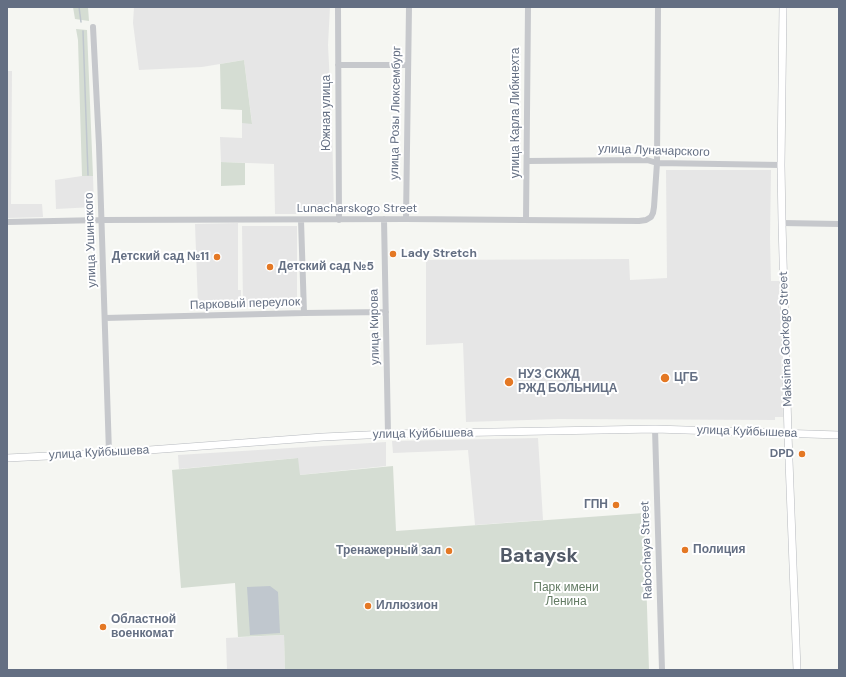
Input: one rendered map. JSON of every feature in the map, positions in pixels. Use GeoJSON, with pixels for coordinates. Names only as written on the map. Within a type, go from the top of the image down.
{"type":"FeatureCollection","features":[{"type":"Feature","properties":{"kind":"main road","name":"Maksima Gorkogo Street"},"geometry":{"type":"LineString","coordinates":[[784,7],[781,165],[782,223],[796,670]]}},
{"type":"Feature","properties":{"kind":"main road","name":"улица Куйбышева"},"geometry":{"type":"LineString","coordinates":[[7,458],[109,453],[323,437],[388,434],[655,429],[839,435]]}},
{"type":"Feature","properties":{"kind":"street","name":"Южная улица"},"geometry":{"type":"LineString","coordinates":[[338,7],[339,220]]}},
{"type":"Feature","properties":{"kind":"street","name":"улица Розы Люксембург"},"geometry":{"type":"LineString","coordinates":[[406,219],[408,7]]}},
{"type":"Feature","properties":{"kind":"street","name":"улица Карла Либкнехта"},"geometry":{"type":"LineString","coordinates":[[526,220],[528,7]]}},
{"type":"Feature","properties":{"kind":"street","name":"Lunacharskogo Street"},"geometry":{"type":"LineString","coordinates":[[7,222],[101,220],[406,219],[646,220],[651,217],[653,213],[657,163],[658,7]]}},
{"type":"Feature","properties":{"kind":"street","name":"улица Ушинского"},"geometry":{"type":"LineString","coordinates":[[93,27],[109,453]]}},
{"type":"Feature","properties":{"kind":"street"},"geometry":{"type":"LineString","coordinates":[[338,65],[408,65]]}},
{"type":"Feature","properties":{"kind":"street","name":"улица Луначарского"},"geometry":{"type":"LineString","coordinates":[[527,161],[647,160],[657,163],[781,165]]}},
{"type":"Feature","properties":{"kind":"street"},"geometry":{"type":"LineString","coordinates":[[301,220],[304,313]]}},
{"type":"Feature","properties":{"kind":"street","name":"улица Кирова"},"geometry":{"type":"LineString","coordinates":[[384,220],[388,434]]}},
{"type":"Feature","properties":{"kind":"street"},"geometry":{"type":"LineString","coordinates":[[782,223],[839,224]]}},
{"type":"Feature","properties":{"kind":"street","name":"Парковый переулок"},"geometry":{"type":"LineString","coordinates":[[105,318],[386,312]]}},
{"type":"Feature","properties":{"kind":"street","name":"Rabochaya Street"},"geometry":{"type":"LineString","coordinates":[[655,429],[662,670]]}},
{"type":"Feature","properties":{"kind":"shaded area"},"geometry":{"type":"Polygon","coordinates":[[[134,7],[330,7],[328,45],[334,214],[275,214],[274,164],[221,162],[220,137],[242,138],[242,123],[252,123],[244,60],[202,67],[139,70],[133,23],[134,7]]]}},
{"type":"Feature","properties":{"kind":"shaded area"},"geometry":{"type":"Polygon","coordinates":[[[7,71],[12,71],[11,204],[42,204],[43,217],[7,218],[7,71]]]}},
{"type":"Feature","properties":{"kind":"shaded area"},"geometry":{"type":"Polygon","coordinates":[[[666,170],[771,170],[771,281],[779,281],[783,417],[775,417],[775,420],[558,419],[466,422],[463,343],[426,345],[426,260],[629,259],[630,280],[667,278],[666,170]]]}},
{"type":"Feature","properties":{"kind":"shaded area"},"geometry":{"type":"Polygon","coordinates":[[[93,176],[94,207],[56,209],[55,180],[93,176]]]}},
{"type":"Feature","properties":{"kind":"shaded area","name":"Детский сад №11"},"geometry":{"type":"Polygon","coordinates":[[[238,223],[238,290],[241,290],[241,304],[198,306],[195,224],[238,223]]]}},
{"type":"Feature","properties":{"kind":"shaded area","name":"Детский сад №5"},"geometry":{"type":"Polygon","coordinates":[[[242,226],[297,226],[297,307],[243,307],[242,226]]]}},
{"type":"Feature","properties":{"kind":"shaded area"},"geometry":{"type":"Polygon","coordinates":[[[538,438],[543,520],[475,525],[468,450],[393,453],[392,441],[538,438]]]}},
{"type":"Feature","properties":{"kind":"shaded area"},"geometry":{"type":"Polygon","coordinates":[[[386,442],[386,466],[299,475],[297,458],[179,469],[178,455],[386,442]]]}},
{"type":"Feature","properties":{"kind":"shaded area"},"geometry":{"type":"Polygon","coordinates":[[[270,586],[278,592],[280,633],[250,635],[247,587],[270,586]]]}},
{"type":"Feature","properties":{"kind":"shaded area"},"geometry":{"type":"Polygon","coordinates":[[[284,635],[285,670],[227,670],[226,638],[284,635]]]}},
{"type":"Feature","properties":{"kind":"green space"},"geometry":{"type":"Polygon","coordinates":[[[73,7],[88,7],[89,21],[75,19],[73,7]]]}},
{"type":"Feature","properties":{"kind":"green space"},"geometry":{"type":"Polygon","coordinates":[[[76,29],[87,30],[93,176],[82,176],[78,40],[76,29]]]}},
{"type":"Feature","properties":{"kind":"green space"},"geometry":{"type":"Polygon","coordinates":[[[244,60],[252,124],[242,123],[242,110],[221,109],[220,64],[244,60]]]}},
{"type":"Feature","properties":{"kind":"green space"},"geometry":{"type":"Polygon","coordinates":[[[221,162],[245,163],[245,185],[221,186],[221,162]]]}},
{"type":"Feature","properties":{"kind":"green space","name":"Парк имени Ленина"},"geometry":{"type":"Polygon","coordinates":[[[298,458],[300,475],[393,466],[396,531],[644,513],[649,670],[285,670],[284,635],[238,637],[235,583],[181,588],[172,470],[298,458]]]}},
{"type":"Feature","properties":{"kind":"waterway"},"geometry":{"type":"LineString","coordinates":[[79,7],[81,22]]}},
{"type":"Feature","properties":{"kind":"waterway"},"geometry":{"type":"LineString","coordinates":[[83,31],[88,175]]}},
{"type":"Feature","properties":{"kind":"place","name":"Lady Stretch"},"geometry":{"type":"Point","coordinates":[393,254]}},
{"type":"Feature","properties":{"kind":"place","name":"Детский сад №11"},"geometry":{"type":"Point","coordinates":[217,257]}},
{"type":"Feature","properties":{"kind":"place","name":"Детский сад №5"},"geometry":{"type":"Point","coordinates":[270,267]}},
{"type":"Feature","properties":{"kind":"place","name":"ЦГБ"},"geometry":{"type":"Point","coordinates":[665,378]}},
{"type":"Feature","properties":{"kind":"place","name":"НУЗ СКЖД РЖД БОЛЬНИЦА"},"geometry":{"type":"Point","coordinates":[509,382]}},
{"type":"Feature","properties":{"kind":"place","name":"DPD"},"geometry":{"type":"Point","coordinates":[802,454]}},
{"type":"Feature","properties":{"kind":"place","name":"ГПН"},"geometry":{"type":"Point","coordinates":[616,505]}},
{"type":"Feature","properties":{"kind":"place","name":"Полиция"},"geometry":{"type":"Point","coordinates":[685,550]}},
{"type":"Feature","properties":{"kind":"place","name":"Тренажерный зал"},"geometry":{"type":"Point","coordinates":[449,551]}},
{"type":"Feature","properties":{"kind":"place","name":"Иллюзион"},"geometry":{"type":"Point","coordinates":[368,606]}},
{"type":"Feature","properties":{"kind":"place","name":"Областной военкомат"},"geometry":{"type":"Point","coordinates":[103,627]}},
{"type":"Feature","properties":{"kind":"district","name":"Bataysk"},"geometry":{"type":"Point","coordinates":[539,557]}}]}
